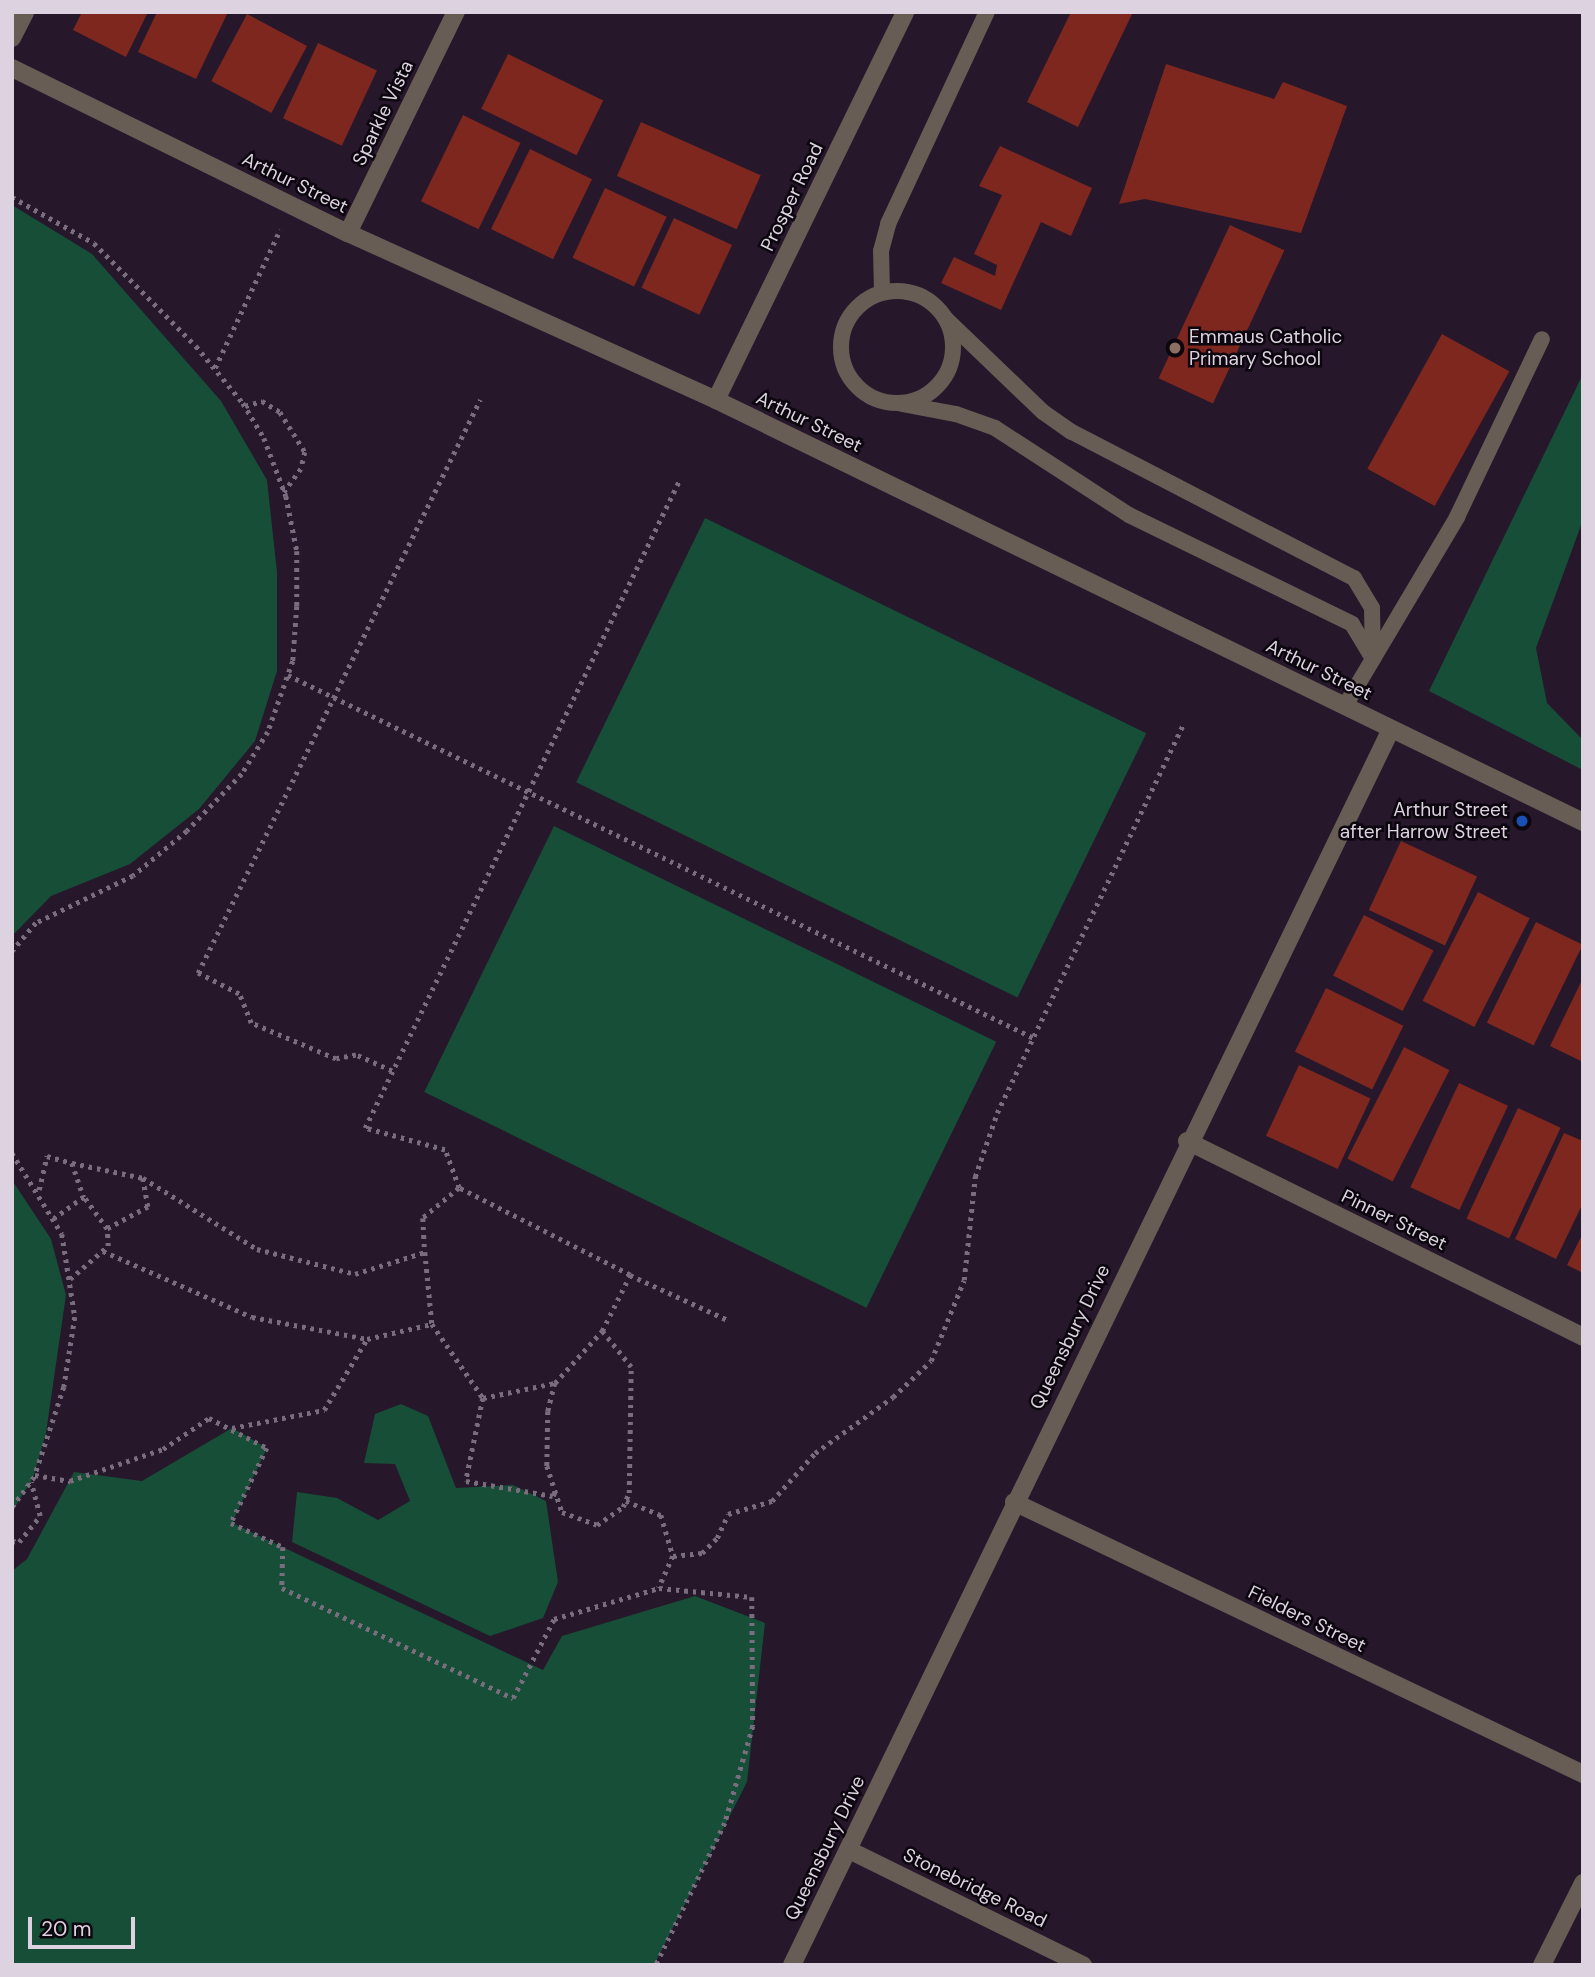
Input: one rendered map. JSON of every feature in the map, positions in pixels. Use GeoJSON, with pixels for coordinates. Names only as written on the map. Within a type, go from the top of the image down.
{"type":"FeatureCollection","features":[{"type":"Feature","properties":{"kind":"street"},"geometry":{"type":"LineString","coordinates":[[12,38],[25,12]]}},
{"type":"Feature","properties":{"kind":"street","name":"Sparkle Vista"},"geometry":{"type":"LineString","coordinates":[[348,233],[456,12]]}},
{"type":"Feature","properties":{"kind":"street","name":"Prosper Road"},"geometry":{"type":"LineString","coordinates":[[716,400],[905,12]]}},
{"type":"Feature","properties":{"kind":"street","name":"Arthur Street"},"geometry":{"type":"LineString","coordinates":[[12,68],[348,233],[716,400],[1583,822]]}},
{"type":"Feature","properties":{"kind":"street","name":"Queensbury Drive"},"geometry":{"type":"LineString","coordinates":[[792,1965],[1187,1141],[1391,729]]}},
{"type":"Feature","properties":{"kind":"street","name":"Pinner Street"},"geometry":{"type":"LineString","coordinates":[[1187,1141],[1583,1336]]}},
{"type":"Feature","properties":{"kind":"street","name":"Fielders Street"},"geometry":{"type":"LineString","coordinates":[[1014,1502],[1583,1774]]}},
{"type":"Feature","properties":{"kind":"street","name":"Stonebridge Road"},"geometry":{"type":"LineString","coordinates":[[849,1850],[1083,1965]]}},
{"type":"Feature","properties":{"kind":"street"},"geometry":{"type":"LineString","coordinates":[[1542,1965],[1583,1883]]}},
{"type":"Feature","properties":{"kind":"lane"},"geometry":{"type":"LineString","coordinates":[[882,292],[881,251],[888,224],[987,12]]}},
{"type":"Feature","properties":{"kind":"lane"},"geometry":{"type":"LineString","coordinates":[[882,292],[919,294],[1043,412],[1072,432],[1354,578],[1373,608],[1373,659],[1352,624],[1129,515],[995,428],[956,414],[866,394],[852,382],[840,347],[852,312],[882,292]]}},
{"type":"Feature","properties":{"kind":"lane"},"geometry":{"type":"LineString","coordinates":[[902,404],[920,399],[947,373],[953,337],[946,319]]}},
{"type":"Feature","properties":{"kind":"lane"},"geometry":{"type":"LineString","coordinates":[[1345,706],[1457,517],[1542,339]]}},
{"type":"Feature","properties":{"kind":"path"},"geometry":{"type":"LineString","coordinates":[[12,197],[94,243],[215,368],[245,407],[264,438],[284,492],[297,551],[297,606],[288,675],[268,732],[242,774],[187,831],[133,876],[36,923],[12,952]]}},
{"type":"Feature","properties":{"kind":"path"},"geometry":{"type":"LineString","coordinates":[[215,368],[292,205]]}},
{"type":"Feature","properties":{"kind":"path"},"geometry":{"type":"LineString","coordinates":[[392,1071],[356,1055],[336,1059],[251,1023],[239,994],[198,973],[480,400]]}},
{"type":"Feature","properties":{"kind":"path"},"geometry":{"type":"LineString","coordinates":[[245,407],[262,401],[280,412],[305,452],[301,469],[284,492]]}},
{"type":"Feature","properties":{"kind":"path"},"geometry":{"type":"LineString","coordinates":[[680,479],[365,1128],[445,1150],[459,1188],[630,1275],[728,1320]]}},
{"type":"Feature","properties":{"kind":"path"},"geometry":{"type":"LineString","coordinates":[[288,675],[1034,1038]]}},
{"type":"Feature","properties":{"kind":"path"},"geometry":{"type":"LineString","coordinates":[[673,1556],[702,1553],[716,1538],[728,1514],[772,1501],[815,1453],[893,1398],[931,1360],[964,1280],[975,1177],[997,1113],[1184,722]]}},
{"type":"Feature","properties":{"kind":"path"},"geometry":{"type":"LineString","coordinates":[[12,1153],[38,1191],[62,1234],[75,1317],[64,1387],[35,1475],[12,1507]]}},
{"type":"Feature","properties":{"kind":"path"},"geometry":{"type":"LineString","coordinates":[[38,1191],[47,1156],[143,1178],[257,1249],[355,1274],[425,1252]]}},
{"type":"Feature","properties":{"kind":"path"},"geometry":{"type":"LineString","coordinates":[[69,1279],[108,1246],[107,1229],[84,1197],[72,1163]]}},
{"type":"Feature","properties":{"kind":"path"},"geometry":{"type":"LineString","coordinates":[[107,1229],[148,1207],[143,1178]]}},
{"type":"Feature","properties":{"kind":"path"},"geometry":{"type":"LineString","coordinates":[[459,1188],[423,1218],[432,1324],[483,1398],[466,1481],[553,1496],[555,1490]]}},
{"type":"Feature","properties":{"kind":"path"},"geometry":{"type":"LineString","coordinates":[[54,1219],[84,1197]]}},
{"type":"Feature","properties":{"kind":"path"},"geometry":{"type":"LineString","coordinates":[[103,1251],[252,1317],[366,1339],[432,1324]]}},
{"type":"Feature","properties":{"kind":"path"},"geometry":{"type":"LineString","coordinates":[[602,1331],[632,1367],[626,1501],[597,1525],[580,1522],[562,1512],[547,1466],[548,1412],[555,1383],[602,1331],[630,1275]]}},
{"type":"Feature","properties":{"kind":"path"},"geometry":{"type":"LineString","coordinates":[[232,1428],[324,1410],[366,1339]]}},
{"type":"Feature","properties":{"kind":"path"},"geometry":{"type":"LineString","coordinates":[[483,1398],[555,1383]]}},
{"type":"Feature","properties":{"kind":"path"},"geometry":{"type":"LineString","coordinates":[[35,1475],[70,1481],[163,1449],[209,1419],[232,1428],[267,1448],[231,1522],[282,1547],[282,1588],[513,1698],[554,1619],[659,1588],[752,1597],[753,1726],[725,1824],[656,1965]]}},
{"type":"Feature","properties":{"kind":"path"},"geometry":{"type":"LineString","coordinates":[[12,1541],[19,1542],[40,1516],[31,1481]]}},
{"type":"Feature","properties":{"kind":"path"},"geometry":{"type":"LineString","coordinates":[[626,1501],[661,1515],[673,1556],[659,1588]]}},
{"type":"Feature","properties":{"kind":"green space"},"geometry":{"type":"Polygon","coordinates":[[[12,205],[92,254],[221,401],[267,480],[277,572],[277,671],[255,741],[199,809],[130,864],[51,896],[12,936],[12,205]]]}},
{"type":"Feature","properties":{"kind":"green space"},"geometry":{"type":"Polygon","coordinates":[[[1583,374],[1583,520],[1536,648],[1547,703],[1583,740],[1583,770],[1429,691],[1583,374]]]}},
{"type":"Feature","properties":{"kind":"green space"},"geometry":{"type":"Polygon","coordinates":[[[705,518],[1146,733],[1017,997],[576,782],[705,518]]]}},
{"type":"Feature","properties":{"kind":"green space"},"geometry":{"type":"Polygon","coordinates":[[[554,826],[996,1042],[866,1308],[424,1092],[554,826]]]}},
{"type":"Feature","properties":{"kind":"green space"},"geometry":{"type":"Polygon","coordinates":[[[12,1180],[51,1239],[66,1295],[46,1433],[33,1478],[12,1512],[12,1180]]]}},
{"type":"Feature","properties":{"kind":"green space"},"geometry":{"type":"Polygon","coordinates":[[[401,1404],[428,1416],[456,1488],[513,1485],[546,1501],[558,1582],[543,1618],[490,1636],[292,1542],[297,1492],[337,1498],[378,1520],[410,1501],[395,1464],[364,1463],[375,1414],[401,1404]]]}},
{"type":"Feature","properties":{"kind":"green space"},"geometry":{"type":"Polygon","coordinates":[[[232,1428],[267,1448],[232,1523],[543,1670],[562,1636],[695,1596],[765,1623],[747,1782],[654,1965],[12,1965],[12,1571],[27,1559],[74,1472],[142,1481],[232,1428]]]}},
{"type":"Feature","properties":{"kind":"building"},"geometry":{"type":"Polygon","coordinates":[[[82,12],[148,12],[126,57],[73,30],[82,12]]]}},
{"type":"Feature","properties":{"kind":"building"},"geometry":{"type":"Polygon","coordinates":[[[157,12],[228,12],[196,79],[138,52],[157,12]]]}},
{"type":"Feature","properties":{"kind":"building"},"geometry":{"type":"Polygon","coordinates":[[[1071,12],[1133,12],[1078,127],[1027,102],[1071,12]]]}},
{"type":"Feature","properties":{"kind":"building"},"geometry":{"type":"Polygon","coordinates":[[[247,14],[307,46],[271,113],[211,81],[247,14]]]}},
{"type":"Feature","properties":{"kind":"building"},"geometry":{"type":"Polygon","coordinates":[[[318,43],[377,70],[342,146],[283,118],[318,43]]]}},
{"type":"Feature","properties":{"kind":"building"},"geometry":{"type":"Polygon","coordinates":[[[508,54],[603,100],[577,155],[481,109],[508,54]]]}},
{"type":"Feature","properties":{"kind":"building"},"geometry":{"type":"Polygon","coordinates":[[[1166,64],[1274,99],[1283,82],[1347,106],[1301,233],[1145,199],[1119,204],[1166,64]]]}},
{"type":"Feature","properties":{"kind":"building"},"geometry":{"type":"Polygon","coordinates":[[[463,115],[521,143],[478,229],[421,201],[463,115]]]}},
{"type":"Feature","properties":{"kind":"building"},"geometry":{"type":"Polygon","coordinates":[[[641,122],[761,175],[737,229],[617,176],[641,122]]]}},
{"type":"Feature","properties":{"kind":"building"},"geometry":{"type":"Polygon","coordinates":[[[1000,146],[1092,188],[1071,236],[1041,222],[1001,310],[941,283],[954,257],[995,276],[997,265],[974,254],[1002,195],[979,186],[1000,146]]]}},
{"type":"Feature","properties":{"kind":"building"},"geometry":{"type":"Polygon","coordinates":[[[530,149],[592,179],[553,259],[491,229],[530,149]]]}},
{"type":"Feature","properties":{"kind":"building"},"geometry":{"type":"Polygon","coordinates":[[[605,188],[667,217],[634,287],[572,258],[605,188]]]}},
{"type":"Feature","properties":{"kind":"building"},"geometry":{"type":"Polygon","coordinates":[[[674,218],[732,245],[699,315],[641,288],[674,218]]]}},
{"type":"Feature","properties":{"kind":"building"},"geometry":{"type":"Polygon","coordinates":[[[1230,225],[1284,250],[1213,404],[1159,378],[1230,225]]]}},
{"type":"Feature","properties":{"kind":"building"},"geometry":{"type":"Polygon","coordinates":[[[1442,334],[1509,371],[1435,506],[1367,469],[1442,334]]]}},
{"type":"Feature","properties":{"kind":"building"},"geometry":{"type":"Polygon","coordinates":[[[1401,841],[1477,876],[1445,945],[1369,910],[1401,841]]]}},
{"type":"Feature","properties":{"kind":"building"},"geometry":{"type":"Polygon","coordinates":[[[1478,892],[1530,918],[1474,1027],[1423,1001],[1478,892]]]}},
{"type":"Feature","properties":{"kind":"building"},"geometry":{"type":"Polygon","coordinates":[[[1364,915],[1433,950],[1403,1011],[1333,976],[1364,915]]]}},
{"type":"Feature","properties":{"kind":"building"},"geometry":{"type":"Polygon","coordinates":[[[1536,922],[1583,945],[1534,1045],[1487,1023],[1536,922]]]}},
{"type":"Feature","properties":{"kind":"building"},"geometry":{"type":"Polygon","coordinates":[[[1583,978],[1583,1062],[1550,1046],[1583,978]]]}},
{"type":"Feature","properties":{"kind":"building"},"geometry":{"type":"Polygon","coordinates":[[[1326,988],[1403,1026],[1372,1090],[1295,1052],[1326,988]]]}},
{"type":"Feature","properties":{"kind":"building"},"geometry":{"type":"Polygon","coordinates":[[[1404,1047],[1449,1070],[1393,1182],[1347,1158],[1404,1047]]]}},
{"type":"Feature","properties":{"kind":"building"},"geometry":{"type":"Polygon","coordinates":[[[1299,1065],[1371,1098],[1338,1169],[1266,1136],[1299,1065]]]}},
{"type":"Feature","properties":{"kind":"building"},"geometry":{"type":"Polygon","coordinates":[[[1459,1083],[1508,1106],[1459,1210],[1410,1187],[1459,1083]]]}},
{"type":"Feature","properties":{"kind":"building"},"geometry":{"type":"Polygon","coordinates":[[[1518,1108],[1561,1128],[1509,1238],[1466,1219],[1518,1108]]]}},
{"type":"Feature","properties":{"kind":"building"},"geometry":{"type":"Polygon","coordinates":[[[1564,1133],[1583,1141],[1583,1203],[1556,1259],[1515,1239],[1564,1133]]]}},
{"type":"Feature","properties":{"kind":"building"},"geometry":{"type":"Polygon","coordinates":[[[1583,1233],[1583,1273],[1567,1265],[1583,1233]]]}},
{"type":"Feature","properties":{"kind":"place","name":"Emmaus Catholic Primary School"},"geometry":{"type":"Point","coordinates":[1175,348]}},
{"type":"Feature","properties":{"kind":"place","name":"Arthur Street after Harrow Street"},"geometry":{"type":"Point","coordinates":[1522,821]}}]}
